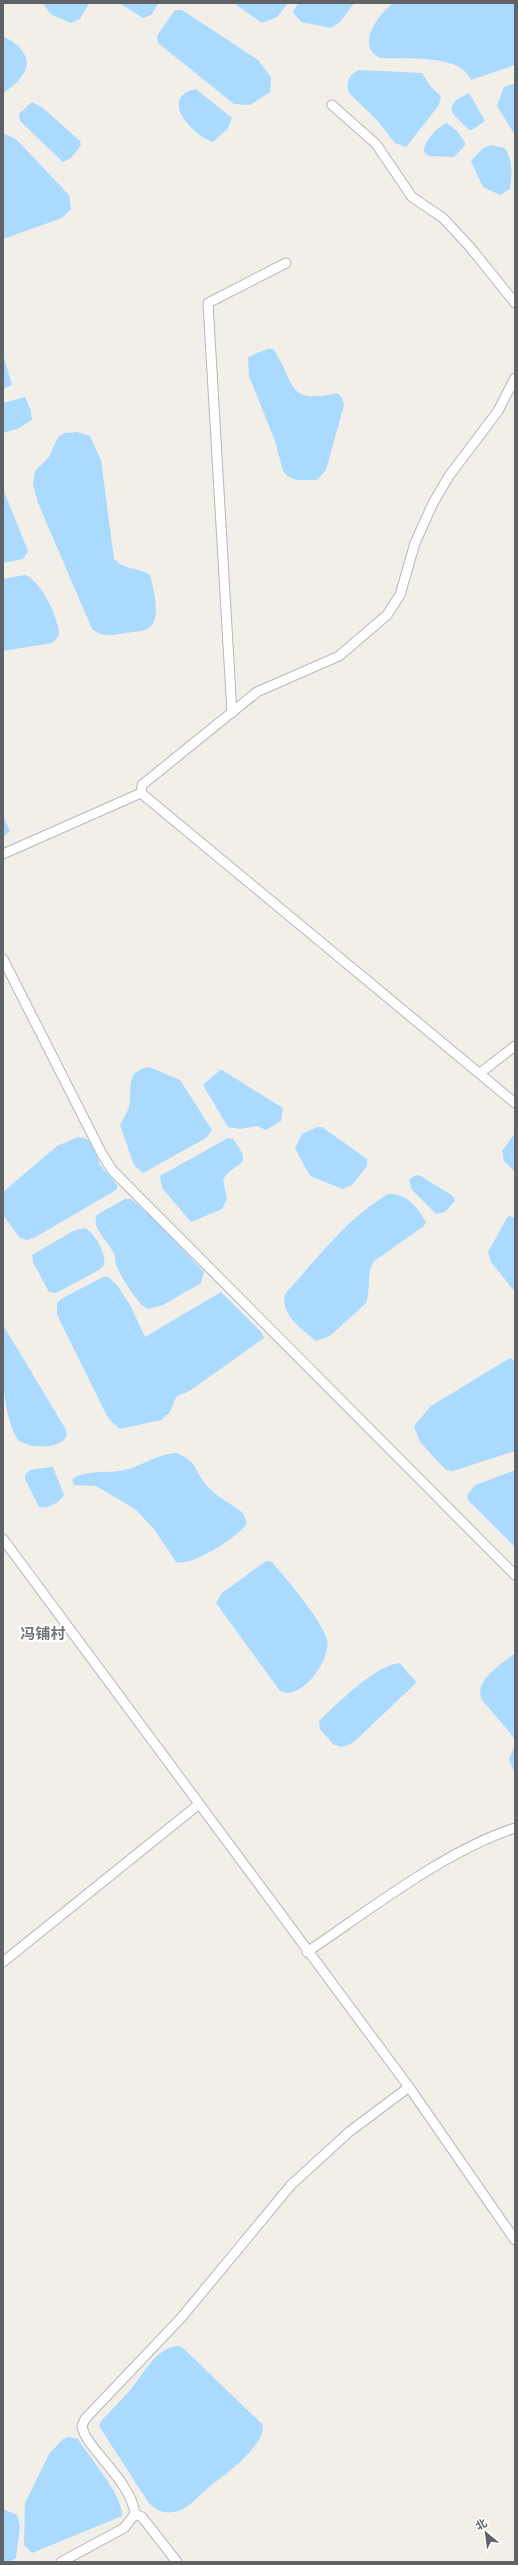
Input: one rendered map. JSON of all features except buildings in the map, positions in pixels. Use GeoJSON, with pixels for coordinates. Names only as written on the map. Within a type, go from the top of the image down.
{"type":"FeatureCollection","features":[{"type":"Feature","properties":{"kind":"street"},"geometry":{"type":"LineString","coordinates":[[332,105],[376,144],[412,197],[443,218],[470,247],[515,303]]}},
{"type":"Feature","properties":{"kind":"street"},"geometry":{"type":"LineString","coordinates":[[232,713],[208,303],[286,262]]}},
{"type":"Feature","properties":{"kind":"street"},"geometry":{"type":"LineString","coordinates":[[141,793],[142,785],[257,692],[339,656],[387,615],[400,595],[415,543],[433,503],[449,476],[498,411],[515,378]]}},
{"type":"Feature","properties":{"kind":"street"},"geometry":{"type":"LineString","coordinates":[[3,854],[141,793]]}},
{"type":"Feature","properties":{"kind":"street"},"geometry":{"type":"LineString","coordinates":[[141,793],[515,1103]]}},
{"type":"Feature","properties":{"kind":"street"},"geometry":{"type":"LineString","coordinates":[[3,959],[102,1154],[116,1174],[515,1575]]}},
{"type":"Feature","properties":{"kind":"street"},"geometry":{"type":"LineString","coordinates":[[480,1073],[515,1046]]}},
{"type":"Feature","properties":{"kind":"street"},"geometry":{"type":"LineString","coordinates":[[3,1540],[307,1952],[409,2087],[515,2240]]}},
{"type":"Feature","properties":{"kind":"street"},"geometry":{"type":"LineString","coordinates":[[3,1962],[198,1804]]}},
{"type":"Feature","properties":{"kind":"street"},"geometry":{"type":"LineString","coordinates":[[307,1952],[434,1867],[496,1835],[515,1828]]}},
{"type":"Feature","properties":{"kind":"street"},"geometry":{"type":"LineString","coordinates":[[176,2562],[142,2517],[135,2514],[116,2472],[86,2436],[83,2430],[83,2422],[181,2318],[291,2185],[350,2132],[409,2087]]}},
{"type":"Feature","properties":{"kind":"street"},"geometry":{"type":"LineString","coordinates":[[61,2562],[124,2528],[130,2524],[135,2514]]}},
{"type":"Feature","properties":{"kind":"water"},"geometry":{"type":"Polygon","coordinates":[[[42,3],[89,3],[80,19],[71,23],[52,15],[42,3]]]}},
{"type":"Feature","properties":{"kind":"water"},"geometry":{"type":"Polygon","coordinates":[[[119,3],[158,4],[151,15],[143,18],[119,3]]]}},
{"type":"Feature","properties":{"kind":"water"},"geometry":{"type":"Polygon","coordinates":[[[234,3],[288,3],[277,17],[262,23],[234,3]]]}},
{"type":"Feature","properties":{"kind":"water"},"geometry":{"type":"Polygon","coordinates":[[[298,3],[354,3],[340,22],[331,28],[301,22],[293,12],[298,3]]]}},
{"type":"Feature","properties":{"kind":"water"},"geometry":{"type":"Polygon","coordinates":[[[393,3],[515,3],[515,65],[471,80],[465,71],[456,65],[444,62],[417,59],[380,58],[373,53],[369,46],[369,38],[381,15],[393,3]]]}},
{"type":"Feature","properties":{"kind":"water"},"geometry":{"type":"Polygon","coordinates":[[[175,10],[182,10],[258,60],[271,77],[270,92],[250,105],[234,104],[158,43],[157,36],[175,10]]]}},
{"type":"Feature","properties":{"kind":"water"},"geometry":{"type":"Polygon","coordinates":[[[3,36],[21,49],[27,64],[25,71],[20,78],[13,86],[3,93],[3,36]]]}},
{"type":"Feature","properties":{"kind":"water"},"geometry":{"type":"Polygon","coordinates":[[[359,70],[422,73],[430,86],[441,96],[439,105],[406,147],[395,143],[375,118],[349,93],[347,86],[350,77],[359,70]]]}},
{"type":"Feature","properties":{"kind":"water"},"geometry":{"type":"Polygon","coordinates":[[[515,83],[515,135],[497,106],[504,87],[515,83]]]}},
{"type":"Feature","properties":{"kind":"water"},"geometry":{"type":"Polygon","coordinates":[[[196,89],[232,118],[228,128],[213,142],[196,132],[189,125],[182,116],[179,108],[179,100],[185,93],[196,89]]]}},
{"type":"Feature","properties":{"kind":"water"},"geometry":{"type":"Polygon","coordinates":[[[469,93],[485,121],[472,130],[469,130],[453,114],[451,108],[456,100],[469,93]]]}},
{"type":"Feature","properties":{"kind":"water"},"geometry":{"type":"Polygon","coordinates":[[[32,102],[43,108],[80,141],[81,145],[71,158],[63,162],[20,121],[19,114],[32,102]]]}},
{"type":"Feature","properties":{"kind":"water"},"geometry":{"type":"Polygon","coordinates":[[[447,123],[458,132],[466,144],[454,157],[429,156],[424,152],[428,139],[447,123]]]}},
{"type":"Feature","properties":{"kind":"water"},"geometry":{"type":"Polygon","coordinates":[[[3,133],[17,140],[69,195],[71,209],[62,218],[3,239],[3,133]]]}},
{"type":"Feature","properties":{"kind":"water"},"geometry":{"type":"Polygon","coordinates":[[[491,145],[505,148],[511,163],[510,189],[500,195],[483,187],[471,161],[482,149],[491,145]]]}},
{"type":"Feature","properties":{"kind":"water"},"geometry":{"type":"Polygon","coordinates":[[[267,349],[273,349],[294,388],[300,393],[308,396],[321,396],[338,393],[342,398],[344,405],[326,470],[317,480],[296,480],[287,476],[283,471],[275,441],[249,376],[248,357],[267,349]]]}},
{"type":"Feature","properties":{"kind":"water"},"geometry":{"type":"Polygon","coordinates":[[[3,354],[12,385],[3,389],[3,354]]]}},
{"type":"Feature","properties":{"kind":"water"},"geometry":{"type":"Polygon","coordinates":[[[25,397],[31,411],[32,420],[17,429],[3,433],[3,403],[25,397]]]}},
{"type":"Feature","properties":{"kind":"water"},"geometry":{"type":"Polygon","coordinates":[[[77,432],[90,436],[101,460],[114,559],[118,563],[127,567],[150,575],[155,597],[156,613],[151,626],[145,630],[115,635],[103,635],[92,629],[38,503],[33,484],[35,471],[49,457],[58,437],[64,433],[77,432]]]}},
{"type":"Feature","properties":{"kind":"water"},"geometry":{"type":"Polygon","coordinates":[[[3,489],[28,551],[23,559],[3,563],[3,489]]]}},
{"type":"Feature","properties":{"kind":"water"},"geometry":{"type":"Polygon","coordinates":[[[25,575],[31,578],[43,592],[53,611],[59,636],[52,643],[3,651],[3,579],[25,575]]]}},
{"type":"Feature","properties":{"kind":"water"},"geometry":{"type":"Polygon","coordinates":[[[3,816],[10,831],[3,837],[3,816]]]}},
{"type":"Feature","properties":{"kind":"water"},"geometry":{"type":"Polygon","coordinates":[[[149,1067],[180,1080],[212,1130],[206,1138],[143,1173],[134,1165],[120,1125],[129,1107],[132,1077],[141,1069],[149,1067]]]}},
{"type":"Feature","properties":{"kind":"water"},"geometry":{"type":"Polygon","coordinates":[[[220,1070],[283,1108],[281,1121],[266,1130],[257,1126],[240,1129],[228,1127],[203,1085],[220,1070]]]}},
{"type":"Feature","properties":{"kind":"water"},"geometry":{"type":"Polygon","coordinates":[[[317,1127],[322,1127],[367,1159],[367,1166],[352,1185],[343,1189],[310,1176],[295,1148],[302,1134],[317,1127]]]}},
{"type":"Feature","properties":{"kind":"water"},"geometry":{"type":"Polygon","coordinates":[[[515,1133],[515,1172],[504,1161],[502,1151],[515,1133]]]}},
{"type":"Feature","properties":{"kind":"water"},"geometry":{"type":"Polygon","coordinates":[[[78,1137],[87,1139],[92,1144],[100,1165],[118,1186],[116,1190],[34,1238],[27,1240],[20,1238],[3,1215],[3,1192],[57,1146],[78,1137]]]}},
{"type":"Feature","properties":{"kind":"water"},"geometry":{"type":"Polygon","coordinates":[[[228,1138],[233,1139],[240,1149],[243,1155],[243,1160],[232,1169],[223,1180],[227,1199],[222,1209],[191,1222],[162,1188],[160,1176],[228,1138]]]}},
{"type":"Feature","properties":{"kind":"water"},"geometry":{"type":"Polygon","coordinates":[[[419,1175],[453,1196],[455,1201],[445,1212],[436,1214],[412,1190],[409,1180],[414,1176],[419,1175]]]}},
{"type":"Feature","properties":{"kind":"water"},"geometry":{"type":"Polygon","coordinates":[[[388,1194],[395,1194],[406,1198],[415,1206],[426,1222],[424,1226],[374,1261],[369,1276],[366,1303],[330,1336],[316,1341],[293,1321],[289,1315],[284,1302],[285,1294],[346,1227],[373,1204],[388,1194]]]}},
{"type":"Feature","properties":{"kind":"water"},"geometry":{"type":"Polygon","coordinates":[[[125,1199],[131,1199],[150,1215],[204,1272],[201,1283],[163,1305],[148,1309],[140,1303],[122,1277],[116,1265],[114,1254],[97,1229],[96,1224],[98,1214],[125,1199]]]}},
{"type":"Feature","properties":{"kind":"water"},"geometry":{"type":"Polygon","coordinates":[[[508,1216],[513,1217],[515,1220],[515,1292],[491,1262],[488,1252],[508,1216]]]}},
{"type":"Feature","properties":{"kind":"water"},"geometry":{"type":"Polygon","coordinates":[[[84,1228],[92,1233],[102,1249],[104,1255],[104,1265],[99,1270],[56,1293],[49,1292],[33,1262],[32,1255],[73,1231],[84,1228]]]}},
{"type":"Feature","properties":{"kind":"water"},"geometry":{"type":"Polygon","coordinates":[[[103,1277],[108,1277],[117,1285],[130,1305],[145,1337],[221,1292],[262,1333],[264,1338],[191,1390],[176,1397],[170,1412],[161,1420],[120,1429],[108,1418],[57,1315],[57,1303],[61,1299],[103,1277]]]}},
{"type":"Feature","properties":{"kind":"water"},"geometry":{"type":"Polygon","coordinates":[[[3,1325],[65,1428],[67,1435],[64,1440],[58,1443],[51,1446],[35,1446],[20,1441],[16,1437],[7,1411],[5,1397],[3,1325]]]}},
{"type":"Feature","properties":{"kind":"water"},"geometry":{"type":"Polygon","coordinates":[[[510,1358],[515,1361],[515,1451],[453,1471],[446,1470],[420,1442],[414,1426],[431,1406],[510,1358]]]}},
{"type":"Feature","properties":{"kind":"water"},"geometry":{"type":"Polygon","coordinates":[[[177,1453],[190,1461],[205,1484],[214,1493],[243,1513],[247,1523],[235,1536],[214,1550],[203,1556],[183,1562],[176,1562],[154,1529],[135,1509],[96,1486],[74,1485],[72,1480],[87,1473],[120,1471],[135,1467],[162,1455],[177,1453]]]}},
{"type":"Feature","properties":{"kind":"water"},"geometry":{"type":"Polygon","coordinates":[[[53,1467],[64,1495],[53,1505],[39,1507],[25,1479],[25,1475],[30,1470],[53,1467]]]}},
{"type":"Feature","properties":{"kind":"water"},"geometry":{"type":"Polygon","coordinates":[[[515,1470],[515,1547],[468,1500],[467,1495],[475,1485],[515,1470]]]}},
{"type":"Feature","properties":{"kind":"water"},"geometry":{"type":"Polygon","coordinates":[[[266,1561],[272,1562],[303,1600],[319,1623],[327,1640],[327,1651],[319,1669],[307,1683],[291,1693],[280,1691],[216,1603],[222,1593],[266,1561]]]}},
{"type":"Feature","properties":{"kind":"water"},"geometry":{"type":"Polygon","coordinates":[[[515,1653],[515,1739],[482,1700],[480,1693],[485,1679],[490,1673],[515,1653]]]}},
{"type":"Feature","properties":{"kind":"water"},"geometry":{"type":"Polygon","coordinates":[[[400,1663],[416,1682],[415,1684],[356,1740],[349,1745],[341,1747],[333,1744],[320,1729],[319,1721],[357,1686],[368,1678],[390,1665],[400,1663]]]}},
{"type":"Feature","properties":{"kind":"water"},"geometry":{"type":"Polygon","coordinates":[[[515,1745],[515,1775],[509,1759],[515,1745]]]}},
{"type":"Feature","properties":{"kind":"water"},"geometry":{"type":"Polygon","coordinates":[[[178,2346],[183,2348],[263,2425],[262,2434],[257,2443],[233,2468],[184,2509],[179,2511],[163,2512],[156,2509],[148,2502],[99,2426],[101,2421],[128,2393],[156,2357],[163,2351],[178,2346]]]}},
{"type":"Feature","properties":{"kind":"water"},"geometry":{"type":"Polygon","coordinates":[[[69,2437],[78,2439],[112,2487],[121,2508],[122,2516],[32,2553],[24,2545],[25,2503],[49,2454],[63,2439],[69,2437]]]}},
{"type":"Feature","properties":{"kind":"water"},"geometry":{"type":"Polygon","coordinates":[[[3,2509],[17,2515],[20,2526],[16,2558],[9,2562],[3,2562],[3,2509]]]}},
{"type":"Feature","properties":{"kind":"district","name":"冯铺村"},"geometry":{"type":"Point","coordinates":[43,1634]}}]}
